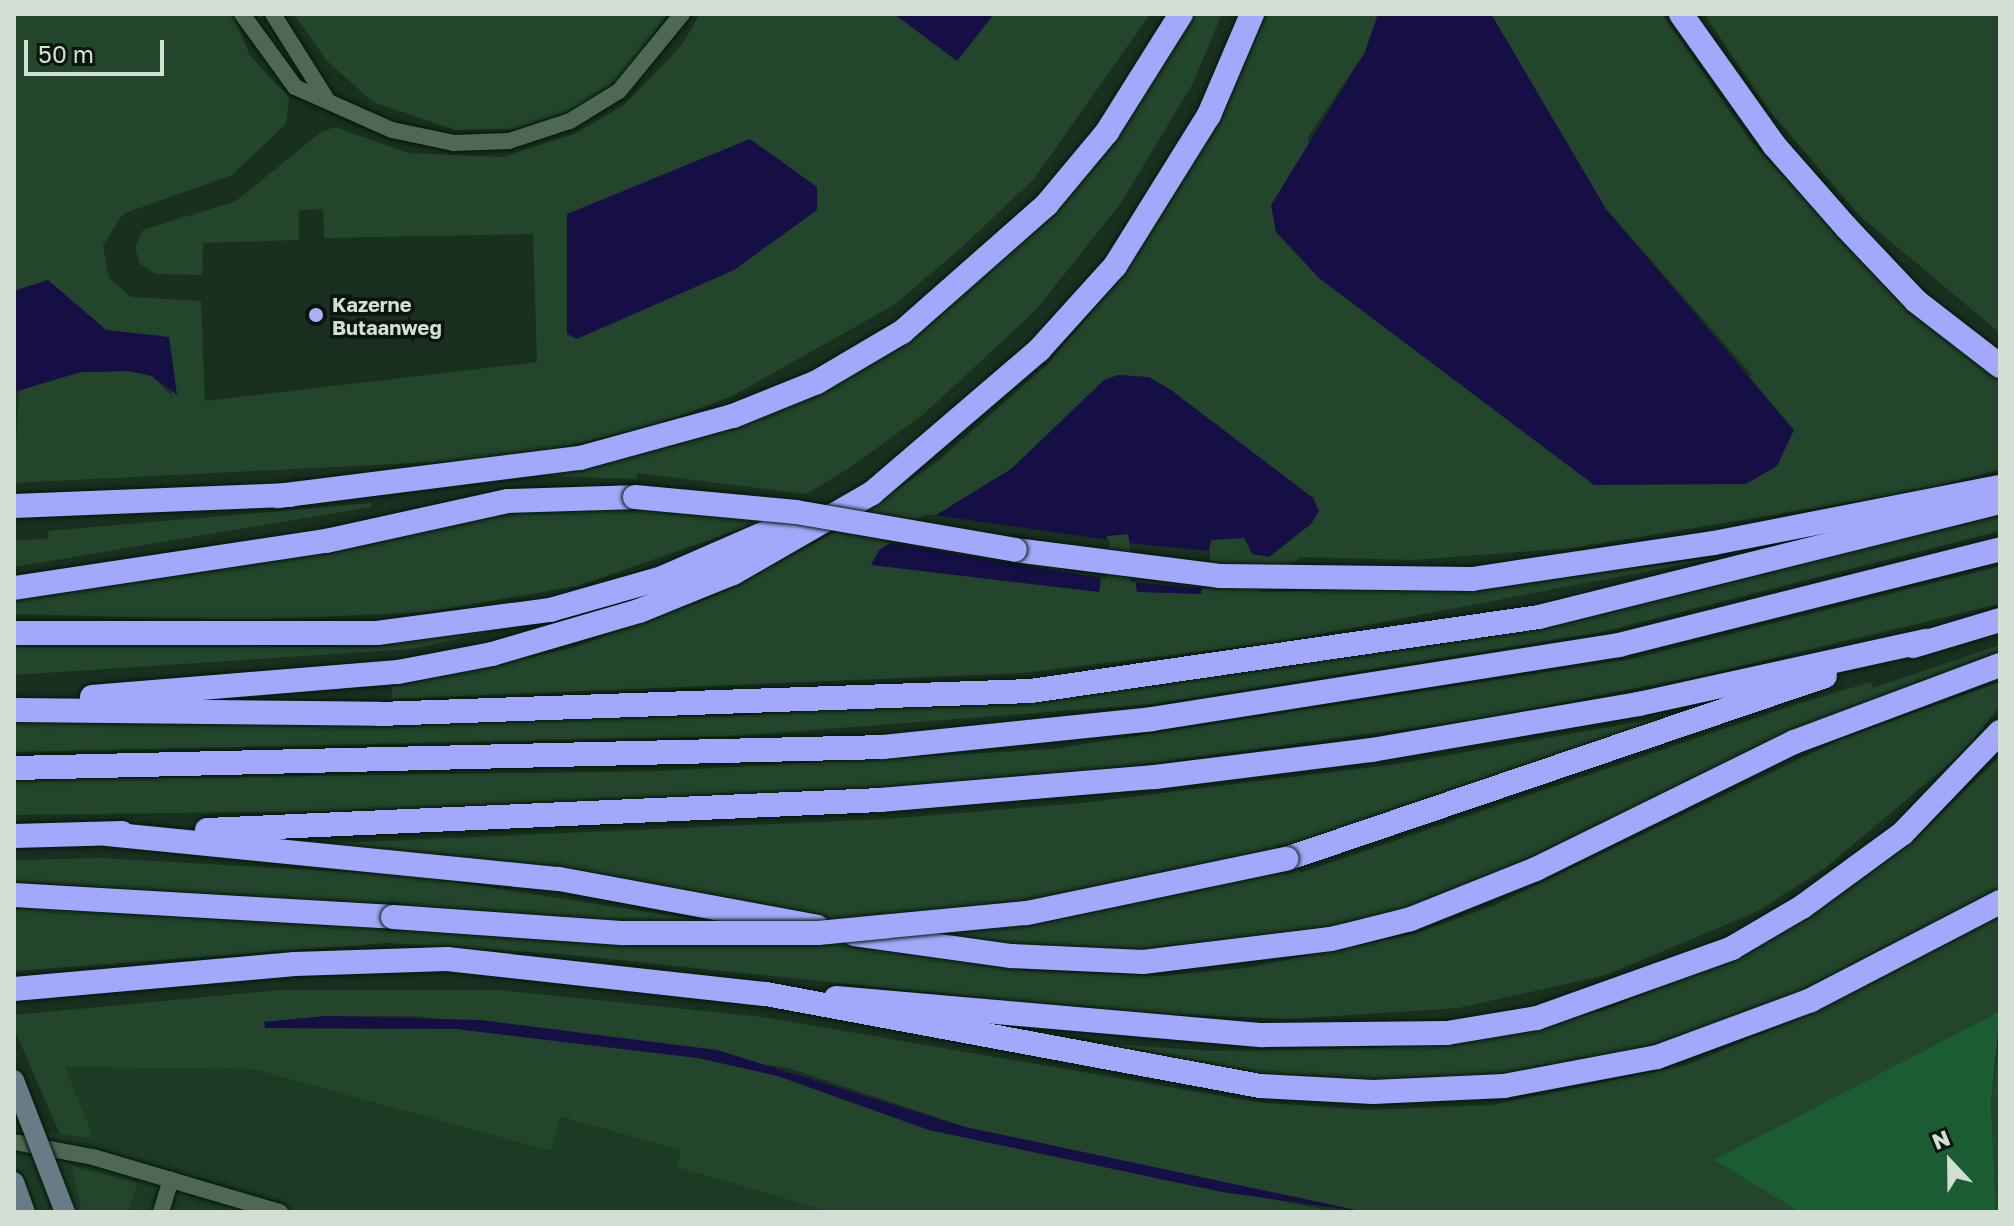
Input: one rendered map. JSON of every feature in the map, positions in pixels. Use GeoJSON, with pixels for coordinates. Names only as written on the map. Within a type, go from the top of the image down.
{"type":"FeatureCollection","features":[{"type":"Feature","properties":{"kind":"highway"},"geometry":{"type":"LineString","coordinates":[[278,496],[580,458],[733,416],[817,382],[902,332],[1047,204],[1107,132],[1181,14]]}},
{"type":"Feature","properties":{"kind":"highway"},"geometry":{"type":"LineString","coordinates":[[14,707],[398,672],[569,634],[733,573],[872,493],[950,433],[1115,266],[1209,115],[1252,14]]}},
{"type":"Feature","properties":{"kind":"highway"},"geometry":{"type":"LineString","coordinates":[[1681,14],[1774,145],[1846,227],[1916,301],[1997,365]]}},
{"type":"Feature","properties":{"kind":"highway"},"geometry":{"type":"LineString","coordinates":[[14,633],[377,633],[550,610],[662,578],[773,532],[950,433]]}},
{"type":"Feature","properties":{"kind":"highway"},"geometry":{"type":"LineString","coordinates":[[14,506],[519,485],[605,496]]}},
{"type":"Feature","properties":{"kind":"highway"},"geometry":{"type":"LineString","coordinates":[[14,588],[326,541],[508,501],[605,496],[796,512],[1123,565],[1351,583],[1557,569],[2000,487]]}},
{"type":"Feature","properties":{"kind":"highway"},"geometry":{"type":"LineString","coordinates":[[14,707],[379,714],[1031,691],[1539,617],[2000,502]]}},
{"type":"Feature","properties":{"kind":"highway"},"geometry":{"type":"LineString","coordinates":[[14,768],[852,748],[1152,719],[1619,645],[2000,549]]}},
{"type":"Feature","properties":{"kind":"highway"},"geometry":{"type":"LineString","coordinates":[[15,895],[624,933],[818,933],[1027,913],[1286,859],[1926,641],[2000,620]]}},
{"type":"Feature","properties":{"kind":"highway"},"geometry":{"type":"LineString","coordinates":[[14,836],[880,800],[1155,777],[1372,750],[1623,706],[1926,641]]}},
{"type":"Feature","properties":{"kind":"highway"},"geometry":{"type":"LineString","coordinates":[[107,834],[559,879],[1011,956],[1143,962],[1248,954],[1411,919],[1536,869],[1794,742],[2000,665]]}},
{"type":"Feature","properties":{"kind":"highway"},"geometry":{"type":"LineString","coordinates":[[14,989],[295,964],[447,959],[766,994],[1262,1035],[1447,1033],[1537,1018],[1732,948],[1802,907],[1903,833],[2000,732]]}},
{"type":"Feature","properties":{"kind":"highway"},"geometry":{"type":"LineString","coordinates":[[766,994],[1260,1086],[1373,1092],[1504,1086],[1657,1057],[1811,1000],[2000,902]]}},
{"type":"Feature","properties":{"kind":"street"},"geometry":{"type":"LineString","coordinates":[[242,14],[251,34],[295,87],[326,98],[392,130],[454,143],[509,141],[570,121],[619,91],[682,14]]}},
{"type":"Feature","properties":{"kind":"street"},"geometry":{"type":"LineString","coordinates":[[275,18],[326,98]]}},
{"type":"Feature","properties":{"kind":"street"},"geometry":{"type":"LineString","coordinates":[[14,1080],[65,1212]]}},
{"type":"Feature","properties":{"kind":"street"},"geometry":{"type":"LineString","coordinates":[[14,1142],[171,1180],[280,1212]]}},
{"type":"Feature","properties":{"kind":"street"},"geometry":{"type":"LineString","coordinates":[[161,1212],[171,1180]]}},
{"type":"Feature","properties":{"kind":"street"},"geometry":{"type":"LineString","coordinates":[[14,1182],[25,1212]]}},
{"type":"Feature","properties":{"kind":"shaded area"},"geometry":{"type":"Polygon","coordinates":[[[14,14],[233,14],[250,56],[289,97],[286,124],[232,175],[123,214],[103,245],[109,278],[131,297],[201,301],[205,401],[537,362],[533,234],[324,238],[323,209],[299,210],[299,240],[203,243],[202,275],[156,274],[140,264],[135,248],[143,230],[236,201],[321,132],[335,127],[408,153],[502,157],[574,134],[624,105],[682,45],[700,14],[1150,14],[1034,179],[961,248],[894,305],[732,396],[659,424],[517,458],[14,483],[19,388],[81,372],[129,371],[152,376],[172,396],[161,336],[106,330],[48,280],[14,291],[14,14]]]}},
{"type":"Feature","properties":{"kind":"shaded area"},"geometry":{"type":"Polygon","coordinates":[[[294,14],[668,14],[621,79],[572,111],[517,129],[456,130],[373,102],[327,61],[294,14]]]}},
{"type":"Feature","properties":{"kind":"shaded area"},"geometry":{"type":"Polygon","coordinates":[[[894,14],[994,14],[957,61],[894,14]]]}},
{"type":"Feature","properties":{"kind":"shaded area"},"geometry":{"type":"Polygon","coordinates":[[[1189,14],[1222,14],[1192,85],[1121,203],[1035,311],[925,413],[848,469],[806,494],[637,473],[637,479],[522,475],[603,463],[760,416],[1031,234],[1189,14]]]}},
{"type":"Feature","properties":{"kind":"shaded area"},"geometry":{"type":"Polygon","coordinates":[[[1263,14],[1378,14],[1365,52],[1308,137],[1319,278],[1566,464],[1752,375],[1606,209],[1491,14],[1662,14],[1750,140],[1839,237],[1918,314],[2000,373],[2000,469],[1923,490],[1573,548],[1413,560],[1300,557],[1259,592],[1468,588],[1711,559],[1273,643],[1022,673],[391,699],[392,687],[572,648],[715,596],[826,537],[937,462],[1050,362],[1126,271],[1222,114],[1263,14]]]}},
{"type":"Feature","properties":{"kind":"shaded area"},"geometry":{"type":"Polygon","coordinates":[[[1378,14],[1491,14],[1606,209],[1794,430],[1777,466],[1746,484],[1594,485],[1319,278],[1276,232],[1271,205],[1365,52],[1378,14]]]}},
{"type":"Feature","properties":{"kind":"shaded area"},"geometry":{"type":"Polygon","coordinates":[[[1704,14],[2000,14],[2000,333],[1860,216],[1769,110],[1704,14]]]}},
{"type":"Feature","properties":{"kind":"shaded area"},"geometry":{"type":"Polygon","coordinates":[[[750,139],[817,187],[817,210],[734,270],[577,339],[567,334],[567,214],[750,139]]]}},
{"type":"Feature","properties":{"kind":"shaded area"},"geometry":{"type":"Polygon","coordinates":[[[48,280],[106,330],[169,337],[177,395],[152,376],[129,371],[81,372],[14,392],[14,291],[48,280]]]}},
{"type":"Feature","properties":{"kind":"shaded area"},"geometry":{"type":"Polygon","coordinates":[[[1118,375],[1149,377],[1171,390],[1313,498],[1319,511],[1311,524],[1269,557],[1252,554],[1244,538],[1211,540],[1201,594],[1137,592],[1128,534],[1107,536],[1099,592],[871,565],[879,550],[1011,469],[1104,380],[1118,375]]]}},
{"type":"Feature","properties":{"kind":"shaded area"},"geometry":{"type":"Polygon","coordinates":[[[371,503],[371,507],[14,567],[14,540],[47,539],[48,531],[371,503]]]}},
{"type":"Feature","properties":{"kind":"shaded area"},"geometry":{"type":"Polygon","coordinates":[[[634,509],[763,521],[578,586],[427,612],[249,620],[14,614],[14,597],[491,513],[634,509]]]}},
{"type":"Feature","properties":{"kind":"shaded area"},"geometry":{"type":"Polygon","coordinates":[[[2000,511],[2000,531],[1602,632],[1153,704],[735,736],[14,752],[14,723],[734,716],[1150,685],[1438,644],[1599,612],[2000,511]]]}},
{"type":"Feature","properties":{"kind":"shaded area"},"geometry":{"type":"Polygon","coordinates":[[[2000,566],[2000,604],[1703,675],[1478,719],[986,785],[492,809],[14,815],[14,780],[661,771],[1052,749],[1636,658],[2000,566]]]}},
{"type":"Feature","properties":{"kind":"shaded area"},"geometry":{"type":"Polygon","coordinates":[[[561,616],[412,649],[14,675],[14,642],[327,647],[561,616]]]}},
{"type":"Feature","properties":{"kind":"shaded area"},"geometry":{"type":"Polygon","coordinates":[[[2000,645],[2000,659],[1530,866],[1366,923],[1146,954],[1028,949],[317,844],[884,819],[1082,803],[1398,764],[1672,716],[1292,849],[1300,873],[1791,706],[1871,682],[1873,688],[2000,645]]]}},
{"type":"Feature","properties":{"kind":"shaded area"},"geometry":{"type":"Polygon","coordinates":[[[2000,682],[2000,706],[1962,753],[1824,869],[1756,912],[1606,975],[1459,1008],[1291,1019],[1115,1012],[561,954],[388,943],[14,971],[14,911],[21,909],[22,889],[14,888],[14,860],[102,858],[416,876],[1027,971],[1160,976],[1246,968],[1414,934],[1495,905],[1841,739],[2000,682]]]}},
{"type":"Feature","properties":{"kind":"shaded area"},"geometry":{"type":"Polygon","coordinates":[[[2000,756],[2000,891],[1807,991],[1635,1053],[1459,1083],[1297,1081],[1026,1038],[1213,1051],[1386,1048],[1602,1011],[1744,953],[1814,914],[1915,840],[2000,756]]]}},
{"type":"Feature","properties":{"kind":"shaded area"},"geometry":{"type":"Polygon","coordinates":[[[2000,911],[2000,1011],[1715,1160],[1800,1212],[1365,1212],[965,1127],[789,1068],[417,1016],[326,1016],[265,1022],[265,1028],[457,1029],[698,1058],[778,1076],[929,1130],[1335,1212],[830,1212],[677,1167],[681,1150],[560,1117],[551,1151],[253,1069],[65,1067],[94,1138],[60,1134],[14,1029],[14,1015],[281,990],[499,990],[763,1017],[1256,1102],[1367,1110],[1492,1105],[1686,1065],[1814,1012],[2000,911]]]}},
{"type":"Feature","properties":{"kind":"shaded area"},"geometry":{"type":"Polygon","coordinates":[[[326,1016],[480,1020],[717,1050],[965,1127],[1365,1212],[1222,1192],[929,1130],[778,1076],[698,1058],[457,1029],[265,1028],[264,1022],[326,1016]]]}},
{"type":"Feature","properties":{"kind":"shaded area"},"geometry":{"type":"Polygon","coordinates":[[[2000,1033],[2000,1212],[1996,1212],[1991,1103],[2000,1033]]]}},
{"type":"Feature","properties":{"kind":"shaded area"},"geometry":{"type":"Polygon","coordinates":[[[64,1067],[253,1069],[550,1150],[559,1117],[682,1150],[678,1167],[830,1212],[14,1212],[14,1129],[94,1137],[64,1067]]]}},
{"type":"Feature","properties":{"kind":"shaded area"},"geometry":{"type":"Polygon","coordinates":[[[72,1166],[137,1183],[129,1212],[82,1212],[72,1166]]]}},
{"type":"Feature","properties":{"kind":"green space"},"geometry":{"type":"Polygon","coordinates":[[[2000,1011],[1991,1103],[1996,1212],[1800,1212],[1714,1160],[2000,1011]]]}},
{"type":"Feature","properties":{"kind":"pier"},"geometry":{"type":"Polygon","coordinates":[[[926,514],[1110,540],[1106,579],[883,542],[926,514]]]}},
{"type":"Feature","properties":{"kind":"pier"},"geometry":{"type":"Polygon","coordinates":[[[1130,543],[1210,551],[1210,589],[1130,582],[1130,543]]]}},
{"type":"Feature","properties":{"kind":"place","name":"Kazerne Butaanweg"},"geometry":{"type":"Point","coordinates":[316,315]}}]}
